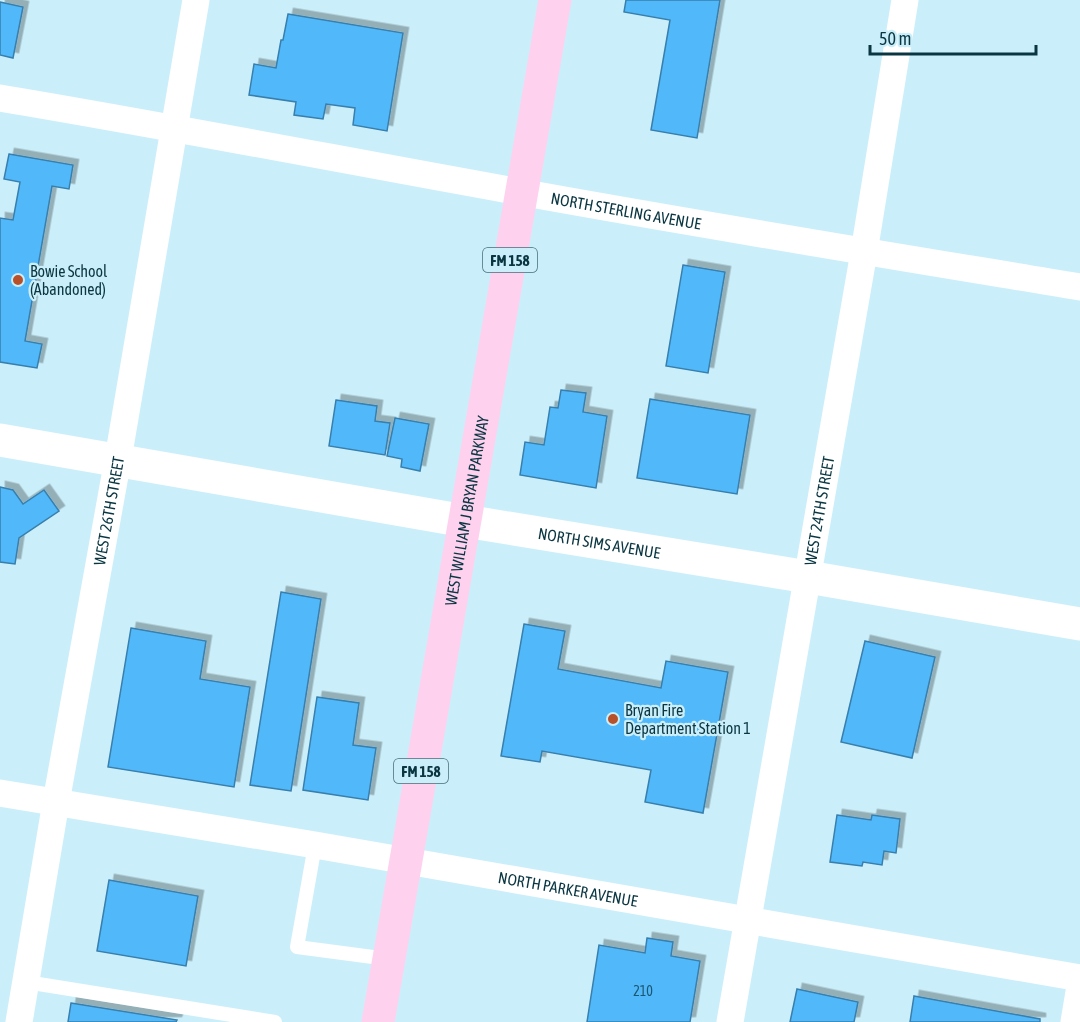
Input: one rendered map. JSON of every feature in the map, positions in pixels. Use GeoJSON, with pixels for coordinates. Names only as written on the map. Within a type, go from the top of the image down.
{"type":"FeatureCollection","features":[{"type":"Feature","properties":{"kind":"main road","name":"WEST WILLIAM J BRYAN PARKWAY"},"geometry":{"type":"LineString","coordinates":[[378,1022],[555,0]]}},
{"type":"Feature","properties":{"kind":"street","name":"WEST 26TH STREET"},"geometry":{"type":"LineString","coordinates":[[19,1022],[196,0]]}},
{"type":"Feature","properties":{"kind":"street","name":"WEST 24TH STREET"},"geometry":{"type":"LineString","coordinates":[[730,1022],[864,252],[905,0]]}},
{"type":"Feature","properties":{"kind":"street","name":"NORTH STERLING AVENUE"},"geometry":{"type":"LineString","coordinates":[[0,98],[174,127],[521,192],[1080,287]]}},
{"type":"Feature","properties":{"kind":"street","name":"NORTH SIMS AVENUE"},"geometry":{"type":"LineString","coordinates":[[0,440],[1080,624]]}},
{"type":"Feature","properties":{"kind":"street","name":"NORTH PARKER AVENUE"},"geometry":{"type":"LineString","coordinates":[[0,793],[315,845],[1080,978]]}},
{"type":"Feature","properties":{"kind":"street"},"geometry":{"type":"LineString","coordinates":[[1074,1022],[1080,986]]}},
{"type":"Feature","properties":{"kind":"lane"},"geometry":{"type":"LineString","coordinates":[[315,845],[297,947],[388,959]]}},
{"type":"Feature","properties":{"kind":"lane"},"geometry":{"type":"LineString","coordinates":[[26,982],[275,1022]]}},
{"type":"Feature","properties":{"kind":"building"},"geometry":{"type":"Polygon","coordinates":[[[626,0],[720,0],[697,138],[651,130],[670,20],[624,12],[626,0]]]}},
{"type":"Feature","properties":{"kind":"building"},"geometry":{"type":"Polygon","coordinates":[[[0,2],[23,7],[13,58],[0,55],[0,2]]]}},
{"type":"Feature","properties":{"kind":"building"},"geometry":{"type":"Polygon","coordinates":[[[288,14],[403,33],[387,131],[353,125],[355,108],[326,104],[323,119],[294,115],[296,102],[249,95],[254,64],[276,68],[288,14]]]}},
{"type":"Feature","properties":{"kind":"building","name":"Bowie School (Abandoned)"},"geometry":{"type":"Polygon","coordinates":[[[9,154],[73,165],[69,189],[52,186],[25,341],[42,344],[37,368],[0,362],[0,218],[13,220],[20,182],[4,179],[9,154]]]}},
{"type":"Feature","properties":{"kind":"building"},"geometry":{"type":"Polygon","coordinates":[[[683,265],[725,272],[708,373],[666,366],[683,265]]]}},
{"type":"Feature","properties":{"kind":"building"},"geometry":{"type":"Polygon","coordinates":[[[561,390],[586,393],[583,412],[607,416],[596,488],[520,475],[525,442],[544,445],[550,407],[558,408],[561,390]]]}},
{"type":"Feature","properties":{"kind":"building"},"geometry":{"type":"Polygon","coordinates":[[[650,399],[750,415],[737,494],[637,478],[650,399]]]}},
{"type":"Feature","properties":{"kind":"building"},"geometry":{"type":"Polygon","coordinates":[[[336,400],[377,406],[375,421],[390,423],[385,455],[329,446],[336,400]]]}},
{"type":"Feature","properties":{"kind":"building"},"geometry":{"type":"Polygon","coordinates":[[[395,418],[429,424],[420,471],[401,467],[402,459],[387,456],[395,418]]]}},
{"type":"Feature","properties":{"kind":"building"},"geometry":{"type":"Polygon","coordinates":[[[0,487],[13,490],[23,504],[44,490],[59,511],[19,538],[15,564],[0,562],[0,487]]]}},
{"type":"Feature","properties":{"kind":"building"},"geometry":{"type":"Polygon","coordinates":[[[281,592],[321,599],[291,791],[250,785],[281,592]]]}},
{"type":"Feature","properties":{"kind":"building","name":"Bryan Fire Department Station 1"},"geometry":{"type":"Polygon","coordinates":[[[524,624],[565,631],[558,669],[661,688],[666,661],[728,672],[703,813],[645,802],[651,770],[542,751],[540,762],[501,756],[524,624]]]}},
{"type":"Feature","properties":{"kind":"building"},"geometry":{"type":"Polygon","coordinates":[[[131,628],[206,641],[200,679],[250,687],[234,787],[108,767],[131,628]]]}},
{"type":"Feature","properties":{"kind":"building"},"geometry":{"type":"Polygon","coordinates":[[[865,641],[935,657],[912,758],[841,742],[865,641]]]}},
{"type":"Feature","properties":{"kind":"building"},"geometry":{"type":"Polygon","coordinates":[[[317,697],[359,703],[353,745],[376,748],[368,800],[303,790],[317,697]]]}},
{"type":"Feature","properties":{"kind":"building"},"geometry":{"type":"Polygon","coordinates":[[[837,815],[871,820],[872,815],[900,819],[896,853],[884,851],[882,865],[863,862],[862,866],[830,862],[837,815]]]}},
{"type":"Feature","properties":{"kind":"building"},"geometry":{"type":"Polygon","coordinates":[[[109,880],[198,896],[186,966],[97,951],[109,880]]]}},
{"type":"Feature","properties":{"kind":"building"},"geometry":{"type":"Polygon","coordinates":[[[647,938],[673,942],[671,956],[700,961],[690,1022],[587,1022],[599,945],[645,953],[647,938]]]}},
{"type":"Feature","properties":{"kind":"building"},"geometry":{"type":"Polygon","coordinates":[[[797,989],[858,1002],[854,1022],[790,1022],[797,989]]]}},
{"type":"Feature","properties":{"kind":"building"},"geometry":{"type":"Polygon","coordinates":[[[914,996],[1040,1019],[1040,1022],[910,1022],[914,996]]]}},
{"type":"Feature","properties":{"kind":"building"},"geometry":{"type":"Polygon","coordinates":[[[71,1003],[177,1020],[176,1022],[68,1022],[71,1003]]]}},
{"type":"Feature","properties":{"kind":"place","name":"Bowie School (Abandoned)"},"geometry":{"type":"Point","coordinates":[18,280]}},
{"type":"Feature","properties":{"kind":"place","name":"Bryan Fire Department Station 1"},"geometry":{"type":"Point","coordinates":[613,719]}}]}
